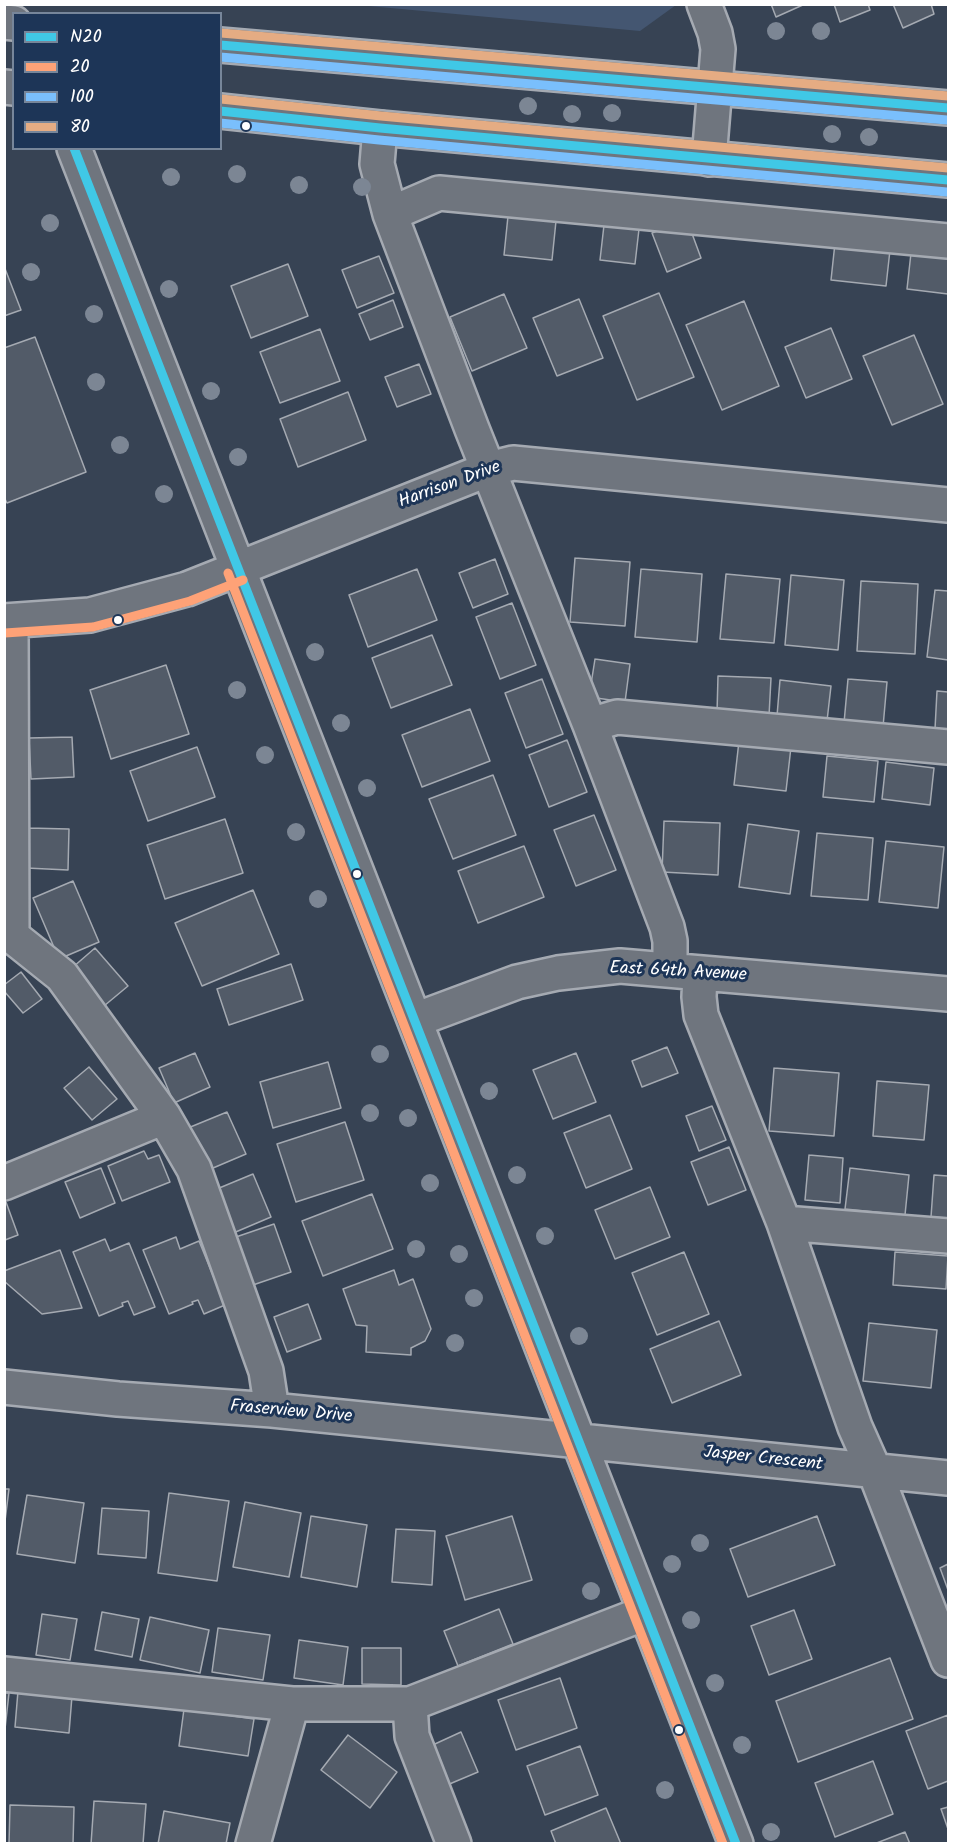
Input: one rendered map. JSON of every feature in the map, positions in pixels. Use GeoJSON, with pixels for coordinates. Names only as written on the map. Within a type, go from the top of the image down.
{"type":"FeatureCollection","features":[{"type":"Feature","properties":{"kind":"street"},"geometry":{"type":"LineString","coordinates":[[704,4],[715,33],[718,49],[709,159]]}},
{"type":"Feature","properties":{"kind":"street"},"geometry":{"type":"LineString","coordinates":[[222,45],[948,108]]}},
{"type":"Feature","properties":{"kind":"street"},"geometry":{"type":"LineString","coordinates":[[222,111],[380,128],[948,180]]}},
{"type":"Feature","properties":{"kind":"street"},"geometry":{"type":"LineString","coordinates":[[380,128],[377,164],[390,214],[590,725],[670,941],[699,997],[701,1015],[784,1223],[855,1427],[875,1472],[948,1660]]}},
{"type":"Feature","properties":{"kind":"street"},"geometry":{"type":"LineString","coordinates":[[75,150],[736,1844]]}},
{"type":"Feature","properties":{"kind":"street"},"geometry":{"type":"LineString","coordinates":[[390,214],[439,193],[948,241]]}},
{"type":"Feature","properties":{"kind":"street","name":"Harrison Drive"},"geometry":{"type":"LineString","coordinates":[[8,621],[90,615],[187,588],[489,469],[513,463],[948,505]]}},
{"type":"Feature","properties":{"kind":"street"},"geometry":{"type":"LineString","coordinates":[[8,621],[8,935],[62,976],[164,1117],[194,1169],[266,1371],[272,1410]]}},
{"type":"Feature","properties":{"kind":"street"},"geometry":{"type":"LineString","coordinates":[[590,725],[617,717],[948,747]]}},
{"type":"Feature","properties":{"kind":"street","name":"East 64th Avenue"},"geometry":{"type":"LineString","coordinates":[[415,1020],[517,982],[558,973],[620,966],[948,994]]}},
{"type":"Feature","properties":{"kind":"street"},"geometry":{"type":"LineString","coordinates":[[4,1183],[164,1117]]}},
{"type":"Feature","properties":{"kind":"street"},"geometry":{"type":"LineString","coordinates":[[784,1223],[948,1236]]}},
{"type":"Feature","properties":{"kind":"street","name":"Fraserview Drive"},"geometry":{"type":"LineString","coordinates":[[4,1387],[118,1399],[272,1410],[578,1442]]}},
{"type":"Feature","properties":{"kind":"street","name":"Jasper Crescent"},"geometry":{"type":"LineString","coordinates":[[578,1442],[948,1478]]}},
{"type":"Feature","properties":{"kind":"street"},"geometry":{"type":"LineString","coordinates":[[4,1674],[292,1704],[411,1704],[645,1613]]}},
{"type":"Feature","properties":{"kind":"street"},"geometry":{"type":"LineString","coordinates":[[253,1844],[292,1704]]}},
{"type":"Feature","properties":{"kind":"street"},"geometry":{"type":"LineString","coordinates":[[411,1704],[412,1736],[454,1844]]}},
{"type":"Feature","properties":{"kind":"shaded area"},"geometry":{"type":"Polygon","coordinates":[[[358,5],[676,5],[640,31],[358,5]]]}},
{"type":"Feature","properties":{"kind":"building"},"geometry":{"type":"Polygon","coordinates":[[[771,4],[805,4],[776,17],[771,4]]]}},
{"type":"Feature","properties":{"kind":"building"},"geometry":{"type":"Polygon","coordinates":[[[834,4],[868,4],[870,10],[840,22],[834,4]]]}},
{"type":"Feature","properties":{"kind":"building"},"geometry":{"type":"Polygon","coordinates":[[[893,4],[931,4],[934,14],[903,28],[893,4]]]}},
{"type":"Feature","properties":{"kind":"building"},"geometry":{"type":"Polygon","coordinates":[[[508,216],[556,221],[552,260],[504,255],[508,216]]]}},
{"type":"Feature","properties":{"kind":"building"},"geometry":{"type":"Polygon","coordinates":[[[687,220],[701,258],[667,272],[652,233],[687,220]]]}},
{"type":"Feature","properties":{"kind":"building"},"geometry":{"type":"Polygon","coordinates":[[[604,225],[639,229],[635,264],[600,260],[604,225]]]}},
{"type":"Feature","properties":{"kind":"building"},"geometry":{"type":"Polygon","coordinates":[[[835,243],[890,250],[886,286],[831,280],[835,243]]]}},
{"type":"Feature","properties":{"kind":"building"},"geometry":{"type":"Polygon","coordinates":[[[911,253],[948,257],[948,294],[907,289],[911,253]]]}},
{"type":"Feature","properties":{"kind":"building"},"geometry":{"type":"Polygon","coordinates":[[[379,256],[394,293],[357,308],[342,270],[379,256]]]}},
{"type":"Feature","properties":{"kind":"building"},"geometry":{"type":"Polygon","coordinates":[[[288,264],[308,316],[251,338],[231,286],[288,264]]]}},
{"type":"Feature","properties":{"kind":"building"},"geometry":{"type":"Polygon","coordinates":[[[4,266],[21,310],[4,316],[4,266]]]}},
{"type":"Feature","properties":{"kind":"building"},"geometry":{"type":"Polygon","coordinates":[[[659,293],[694,377],[637,400],[603,316],[659,293]]]}},
{"type":"Feature","properties":{"kind":"building"},"geometry":{"type":"Polygon","coordinates":[[[504,294],[527,348],[472,371],[450,317],[504,294]]]}},
{"type":"Feature","properties":{"kind":"building"},"geometry":{"type":"Polygon","coordinates":[[[579,299],[603,358],[557,376],[533,318],[579,299]]]}},
{"type":"Feature","properties":{"kind":"building"},"geometry":{"type":"Polygon","coordinates":[[[393,300],[403,327],[370,340],[359,314],[393,300]]]}},
{"type":"Feature","properties":{"kind":"building"},"geometry":{"type":"Polygon","coordinates":[[[744,301],[779,386],[722,410],[686,325],[744,301]]]}},
{"type":"Feature","properties":{"kind":"building"},"geometry":{"type":"Polygon","coordinates":[[[831,328],[852,379],[806,398],[785,347],[831,328]]]}},
{"type":"Feature","properties":{"kind":"building"},"geometry":{"type":"Polygon","coordinates":[[[320,329],[340,381],[280,403],[260,352],[320,329]]]}},
{"type":"Feature","properties":{"kind":"building"},"geometry":{"type":"Polygon","coordinates":[[[914,335],[943,404],[892,425],[863,356],[914,335]]]}},
{"type":"Feature","properties":{"kind":"building"},"geometry":{"type":"Polygon","coordinates":[[[35,337],[86,472],[7,503],[4,497],[4,348],[35,337]]]}},
{"type":"Feature","properties":{"kind":"building"},"geometry":{"type":"Polygon","coordinates":[[[419,364],[431,394],[397,407],[385,377],[419,364]]]}},
{"type":"Feature","properties":{"kind":"building"},"geometry":{"type":"Polygon","coordinates":[[[348,392],[366,440],[298,467],[280,419],[348,392]]]}},
{"type":"Feature","properties":{"kind":"building"},"geometry":{"type":"Polygon","coordinates":[[[575,558],[630,562],[625,626],[570,622],[575,558]]]}},
{"type":"Feature","properties":{"kind":"building"},"geometry":{"type":"Polygon","coordinates":[[[495,559],[508,594],[473,608],[459,573],[495,559]]]}},
{"type":"Feature","properties":{"kind":"building"},"geometry":{"type":"Polygon","coordinates":[[[417,569],[437,620],[368,647],[349,595],[417,569]]]}},
{"type":"Feature","properties":{"kind":"building"},"geometry":{"type":"Polygon","coordinates":[[[641,569],[702,574],[697,642],[635,637],[641,569]]]}},
{"type":"Feature","properties":{"kind":"building"},"geometry":{"type":"Polygon","coordinates":[[[726,574],[780,579],[774,643],[720,639],[726,574]]]}},
{"type":"Feature","properties":{"kind":"building"},"geometry":{"type":"Polygon","coordinates":[[[791,575],[844,580],[838,650],[785,645],[791,575]]]}},
{"type":"Feature","properties":{"kind":"building"},"geometry":{"type":"Polygon","coordinates":[[[861,581],[918,584],[915,654],[857,651],[861,581]]]}},
{"type":"Feature","properties":{"kind":"building"},"geometry":{"type":"Polygon","coordinates":[[[935,590],[948,591],[948,660],[927,657],[935,590]]]}},
{"type":"Feature","properties":{"kind":"building"},"geometry":{"type":"Polygon","coordinates":[[[512,603],[536,665],[500,679],[476,617],[512,603]]]}},
{"type":"Feature","properties":{"kind":"building"},"geometry":{"type":"Polygon","coordinates":[[[432,635],[452,685],[391,708],[372,658],[432,635]]]}},
{"type":"Feature","properties":{"kind":"building"},"geometry":{"type":"Polygon","coordinates":[[[595,659],[630,664],[625,702],[589,697],[595,659]]]}},
{"type":"Feature","properties":{"kind":"building"},"geometry":{"type":"Polygon","coordinates":[[[166,665],[189,734],[111,759],[90,690],[166,665]]]}},
{"type":"Feature","properties":{"kind":"building"},"geometry":{"type":"Polygon","coordinates":[[[718,676],[771,678],[769,716],[717,713],[718,676]]]}},
{"type":"Feature","properties":{"kind":"building"},"geometry":{"type":"Polygon","coordinates":[[[542,679],[563,734],[526,748],[505,693],[542,679]]]}},
{"type":"Feature","properties":{"kind":"building"},"geometry":{"type":"Polygon","coordinates":[[[848,679],[887,682],[883,727],[844,723],[848,679]]]}},
{"type":"Feature","properties":{"kind":"building"},"geometry":{"type":"Polygon","coordinates":[[[780,680],[831,686],[827,721],[777,716],[780,680]]]}},
{"type":"Feature","properties":{"kind":"building"},"geometry":{"type":"Polygon","coordinates":[[[937,691],[948,692],[948,730],[935,729],[937,691]]]}},
{"type":"Feature","properties":{"kind":"building"},"geometry":{"type":"Polygon","coordinates":[[[470,709],[490,761],[422,787],[402,735],[470,709]]]}},
{"type":"Feature","properties":{"kind":"building"},"geometry":{"type":"Polygon","coordinates":[[[72,737],[74,777],[31,779],[29,738],[72,737]]]}},
{"type":"Feature","properties":{"kind":"building"},"geometry":{"type":"Polygon","coordinates":[[[567,740],[587,792],[549,807],[529,755],[567,740]]]}},
{"type":"Feature","properties":{"kind":"building"},"geometry":{"type":"Polygon","coordinates":[[[739,741],[791,747],[786,791],[734,785],[739,741]]]}},
{"type":"Feature","properties":{"kind":"building"},"geometry":{"type":"Polygon","coordinates":[[[197,747],[215,797],[148,821],[130,771],[197,747]]]}},
{"type":"Feature","properties":{"kind":"building"},"geometry":{"type":"Polygon","coordinates":[[[827,756],[878,761],[874,802],[823,797],[827,756]]]}},
{"type":"Feature","properties":{"kind":"building"},"geometry":{"type":"Polygon","coordinates":[[[886,762],[934,768],[930,805],[882,799],[886,762]]]}},
{"type":"Feature","properties":{"kind":"building"},"geometry":{"type":"Polygon","coordinates":[[[493,775],[516,835],[453,859],[429,799],[493,775]]]}},
{"type":"Feature","properties":{"kind":"building"},"geometry":{"type":"Polygon","coordinates":[[[594,815],[616,870],[576,886],[554,830],[594,815]]]}},
{"type":"Feature","properties":{"kind":"building"},"geometry":{"type":"Polygon","coordinates":[[[225,819],[243,873],[165,899],[147,845],[225,819]]]}},
{"type":"Feature","properties":{"kind":"building"},"geometry":{"type":"Polygon","coordinates":[[[664,821],[720,823],[718,875],[662,872],[664,821]]]}},
{"type":"Feature","properties":{"kind":"building"},"geometry":{"type":"Polygon","coordinates":[[[748,824],[799,831],[790,894],[739,887],[748,824]]]}},
{"type":"Feature","properties":{"kind":"building"},"geometry":{"type":"Polygon","coordinates":[[[28,828],[69,829],[68,870],[26,868],[28,828]]]}},
{"type":"Feature","properties":{"kind":"building"},"geometry":{"type":"Polygon","coordinates":[[[817,833],[873,838],[868,900],[811,896],[817,833]]]}},
{"type":"Feature","properties":{"kind":"building"},"geometry":{"type":"Polygon","coordinates":[[[886,841],[944,847],[938,908],[879,902],[886,841]]]}},
{"type":"Feature","properties":{"kind":"building"},"geometry":{"type":"Polygon","coordinates":[[[524,846],[544,897],[478,923],[458,871],[524,846]]]}},
{"type":"Feature","properties":{"kind":"building"},"geometry":{"type":"Polygon","coordinates":[[[73,881],[99,942],[59,959],[33,898],[73,881]]]}},
{"type":"Feature","properties":{"kind":"building"},"geometry":{"type":"Polygon","coordinates":[[[253,890],[279,954],[202,986],[175,923],[253,890]]]}},
{"type":"Feature","properties":{"kind":"building"},"geometry":{"type":"Polygon","coordinates":[[[95,948],[128,986],[98,1011],[65,974],[95,948]]]}},
{"type":"Feature","properties":{"kind":"building"},"geometry":{"type":"Polygon","coordinates":[[[291,964],[303,1000],[229,1025],[217,989],[291,964]]]}},
{"type":"Feature","properties":{"kind":"building"},"geometry":{"type":"Polygon","coordinates":[[[21,972],[42,999],[23,1013],[4,991],[4,985],[21,972]]]}},
{"type":"Feature","properties":{"kind":"building"},"geometry":{"type":"Polygon","coordinates":[[[667,1047],[678,1073],[642,1087],[632,1061],[667,1047]]]}},
{"type":"Feature","properties":{"kind":"building"},"geometry":{"type":"Polygon","coordinates":[[[195,1053],[210,1087],[174,1103],[159,1068],[195,1053]]]}},
{"type":"Feature","properties":{"kind":"building"},"geometry":{"type":"Polygon","coordinates":[[[576,1053],[596,1102],[553,1119],[533,1070],[576,1053]]]}},
{"type":"Feature","properties":{"kind":"building"},"geometry":{"type":"Polygon","coordinates":[[[328,1062],[341,1108],[273,1128],[260,1082],[328,1062]]]}},
{"type":"Feature","properties":{"kind":"building"},"geometry":{"type":"Polygon","coordinates":[[[89,1067],[117,1099],[92,1120],[64,1088],[89,1067]]]}},
{"type":"Feature","properties":{"kind":"building"},"geometry":{"type":"Polygon","coordinates":[[[774,1068],[839,1073],[834,1136],[769,1131],[774,1068]]]}},
{"type":"Feature","properties":{"kind":"building"},"geometry":{"type":"Polygon","coordinates":[[[877,1081],[929,1085],[924,1140],[873,1136],[877,1081]]]}},
{"type":"Feature","properties":{"kind":"building"},"geometry":{"type":"Polygon","coordinates":[[[712,1106],[726,1140],[699,1151],[686,1116],[712,1106]]]}},
{"type":"Feature","properties":{"kind":"building"},"geometry":{"type":"Polygon","coordinates":[[[227,1112],[246,1154],[206,1171],[188,1128],[227,1112]]]}},
{"type":"Feature","properties":{"kind":"building"},"geometry":{"type":"Polygon","coordinates":[[[610,1115],[632,1169],[586,1188],[564,1133],[610,1115]]]}},
{"type":"Feature","properties":{"kind":"building"},"geometry":{"type":"Polygon","coordinates":[[[345,1122],[364,1180],[296,1202],[277,1144],[345,1122]]]}},
{"type":"Feature","properties":{"kind":"building"},"geometry":{"type":"Polygon","coordinates":[[[729,1147],[746,1190],[708,1205],[691,1162],[729,1147]]]}},
{"type":"Feature","properties":{"kind":"building"},"geometry":{"type":"Polygon","coordinates":[[[144,1151],[148,1159],[159,1155],[170,1182],[122,1201],[108,1166],[144,1151]]]}},
{"type":"Feature","properties":{"kind":"building"},"geometry":{"type":"Polygon","coordinates":[[[809,1155],[843,1158],[840,1203],[805,1200],[809,1155]]]}},
{"type":"Feature","properties":{"kind":"building"},"geometry":{"type":"Polygon","coordinates":[[[101,1168],[115,1203],[80,1218],[65,1182],[101,1168]]]}},
{"type":"Feature","properties":{"kind":"building"},"geometry":{"type":"Polygon","coordinates":[[[850,1168],[909,1175],[905,1215],[845,1209],[850,1168]]]}},
{"type":"Feature","properties":{"kind":"building"},"geometry":{"type":"Polygon","coordinates":[[[253,1174],[271,1217],[231,1234],[212,1191],[253,1174]]]}},
{"type":"Feature","properties":{"kind":"building"},"geometry":{"type":"Polygon","coordinates":[[[934,1175],[948,1176],[948,1218],[931,1217],[934,1175]]]}},
{"type":"Feature","properties":{"kind":"building"},"geometry":{"type":"Polygon","coordinates":[[[650,1187],[670,1237],[615,1259],[595,1210],[650,1187]]]}},
{"type":"Feature","properties":{"kind":"building"},"geometry":{"type":"Polygon","coordinates":[[[372,1194],[393,1249],[323,1276],[302,1221],[372,1194]]]}},
{"type":"Feature","properties":{"kind":"building"},"geometry":{"type":"Polygon","coordinates":[[[6,1202],[18,1235],[5,1240],[4,1203],[6,1202]]]}},
{"type":"Feature","properties":{"kind":"building"},"geometry":{"type":"Polygon","coordinates":[[[274,1224],[291,1272],[250,1286],[233,1238],[274,1224]]]}},
{"type":"Feature","properties":{"kind":"building"},"geometry":{"type":"Polygon","coordinates":[[[176,1237],[180,1249],[199,1241],[225,1305],[204,1314],[198,1300],[169,1314],[143,1250],[176,1237]]]}},
{"type":"Feature","properties":{"kind":"building"},"geometry":{"type":"Polygon","coordinates":[[[105,1239],[110,1251],[129,1243],[155,1307],[134,1315],[128,1301],[122,1303],[123,1306],[99,1316],[73,1252],[105,1239]]]}},
{"type":"Feature","properties":{"kind":"building"},"geometry":{"type":"Polygon","coordinates":[[[60,1250],[82,1308],[42,1314],[4,1281],[4,1271],[60,1250]]]}},
{"type":"Feature","properties":{"kind":"building"},"geometry":{"type":"Polygon","coordinates":[[[684,1252],[709,1314],[657,1335],[632,1273],[684,1252]]]}},
{"type":"Feature","properties":{"kind":"building"},"geometry":{"type":"Polygon","coordinates":[[[895,1252],[948,1256],[946,1289],[893,1285],[895,1252]]]}},
{"type":"Feature","properties":{"kind":"building"},"geometry":{"type":"Polygon","coordinates":[[[394,1270],[399,1285],[413,1279],[431,1329],[425,1341],[411,1348],[411,1355],[366,1352],[367,1326],[356,1325],[343,1289],[394,1270]]]}},
{"type":"Feature","properties":{"kind":"building"},"geometry":{"type":"Polygon","coordinates":[[[308,1304],[321,1339],[287,1352],[274,1317],[308,1304]]]}},
{"type":"Feature","properties":{"kind":"building"},"geometry":{"type":"Polygon","coordinates":[[[719,1321],[741,1375],[672,1403],[650,1349],[719,1321]]]}},
{"type":"Feature","properties":{"kind":"building"},"geometry":{"type":"Polygon","coordinates":[[[869,1323],[937,1330],[931,1388],[863,1381],[869,1323]]]}},
{"type":"Feature","properties":{"kind":"building"},"geometry":{"type":"Polygon","coordinates":[[[4,1489],[9,1489],[4,1529],[4,1489]]]}},
{"type":"Feature","properties":{"kind":"building"},"geometry":{"type":"Polygon","coordinates":[[[169,1493],[229,1501],[217,1581],[158,1573],[169,1493]]]}},
{"type":"Feature","properties":{"kind":"building"},"geometry":{"type":"Polygon","coordinates":[[[27,1495],[84,1503],[75,1563],[17,1554],[27,1495]]]}},
{"type":"Feature","properties":{"kind":"building"},"geometry":{"type":"Polygon","coordinates":[[[245,1502],[301,1513],[289,1577],[233,1567],[245,1502]]]}},
{"type":"Feature","properties":{"kind":"building"},"geometry":{"type":"Polygon","coordinates":[[[102,1508],[149,1511],[146,1558],[98,1554],[102,1508]]]}},
{"type":"Feature","properties":{"kind":"building"},"geometry":{"type":"Polygon","coordinates":[[[311,1516],[367,1525],[357,1587],[301,1577],[311,1516]]]}},
{"type":"Feature","properties":{"kind":"building"},"geometry":{"type":"Polygon","coordinates":[[[512,1516],[532,1580],[465,1600],[446,1536],[512,1516]]]}},
{"type":"Feature","properties":{"kind":"building"},"geometry":{"type":"Polygon","coordinates":[[[817,1516],[835,1565],[748,1597],[730,1549],[817,1516]]]}},
{"type":"Feature","properties":{"kind":"building"},"geometry":{"type":"Polygon","coordinates":[[[396,1529],[435,1531],[432,1585],[392,1582],[396,1529]]]}},
{"type":"Feature","properties":{"kind":"building"},"geometry":{"type":"Polygon","coordinates":[[[948,1564],[948,1590],[940,1568],[948,1564]]]}},
{"type":"Feature","properties":{"kind":"building"},"geometry":{"type":"Polygon","coordinates":[[[499,1609],[513,1644],[458,1666],[444,1631],[499,1609]]]}},
{"type":"Feature","properties":{"kind":"building"},"geometry":{"type":"Polygon","coordinates":[[[794,1610],[812,1659],[769,1675],[751,1626],[794,1610]]]}},
{"type":"Feature","properties":{"kind":"building"},"geometry":{"type":"Polygon","coordinates":[[[102,1612],[139,1619],[132,1657],[95,1650],[102,1612]]]}},
{"type":"Feature","properties":{"kind":"building"},"geometry":{"type":"Polygon","coordinates":[[[42,1614],[77,1619],[70,1660],[36,1655],[42,1614]]]}},
{"type":"Feature","properties":{"kind":"building"},"geometry":{"type":"Polygon","coordinates":[[[150,1617],[209,1630],[200,1673],[140,1660],[150,1617]]]}},
{"type":"Feature","properties":{"kind":"building"},"geometry":{"type":"Polygon","coordinates":[[[218,1628],[270,1635],[263,1680],[212,1672],[218,1628]]]}},
{"type":"Feature","properties":{"kind":"building"},"geometry":{"type":"Polygon","coordinates":[[[299,1640],[348,1647],[343,1685],[294,1678],[299,1640]]]}},
{"type":"Feature","properties":{"kind":"building"},"geometry":{"type":"Polygon","coordinates":[[[362,1648],[401,1648],[401,1685],[362,1684],[362,1648]]]}},
{"type":"Feature","properties":{"kind":"building"},"geometry":{"type":"Polygon","coordinates":[[[890,1658],[913,1719],[798,1762],[776,1701],[890,1658]]]}},
{"type":"Feature","properties":{"kind":"building"},"geometry":{"type":"Polygon","coordinates":[[[560,1678],[577,1728],[516,1750],[498,1700],[560,1678]]]}},
{"type":"Feature","properties":{"kind":"building"},"geometry":{"type":"Polygon","coordinates":[[[18,1691],[72,1696],[69,1733],[15,1727],[18,1691]]]}},
{"type":"Feature","properties":{"kind":"building"},"geometry":{"type":"Polygon","coordinates":[[[4,1693],[9,1693],[5,1729],[4,1729],[4,1693]]]}},
{"type":"Feature","properties":{"kind":"building"},"geometry":{"type":"Polygon","coordinates":[[[184,1709],[254,1719],[248,1756],[179,1746],[184,1709]]]}},
{"type":"Feature","properties":{"kind":"building"},"geometry":{"type":"Polygon","coordinates":[[[948,1715],[948,1781],[928,1789],[906,1731],[948,1715]]]}},
{"type":"Feature","properties":{"kind":"building"},"geometry":{"type":"Polygon","coordinates":[[[461,1732],[478,1772],[440,1788],[424,1749],[461,1732]]]}},
{"type":"Feature","properties":{"kind":"building"},"geometry":{"type":"Polygon","coordinates":[[[348,1735],[397,1772],[370,1808],[321,1770],[348,1735]]]}},
{"type":"Feature","properties":{"kind":"building"},"geometry":{"type":"Polygon","coordinates":[[[580,1746],[598,1795],[545,1815],[527,1766],[580,1746]]]}},
{"type":"Feature","properties":{"kind":"building"},"geometry":{"type":"Polygon","coordinates":[[[873,1761],[893,1814],[835,1837],[815,1783],[873,1761]]]}},
{"type":"Feature","properties":{"kind":"building"},"geometry":{"type":"Polygon","coordinates":[[[94,1801],[146,1804],[143,1844],[91,1844],[94,1801]]]}},
{"type":"Feature","properties":{"kind":"building"},"geometry":{"type":"Polygon","coordinates":[[[10,1805],[74,1807],[73,1844],[9,1844],[10,1805]]]}},
{"type":"Feature","properties":{"kind":"building"},"geometry":{"type":"Polygon","coordinates":[[[948,1807],[948,1829],[941,1809],[948,1807]]]}},
{"type":"Feature","properties":{"kind":"building"},"geometry":{"type":"Polygon","coordinates":[[[606,1808],[621,1844],[556,1844],[551,1831],[606,1808]]]}},
{"type":"Feature","properties":{"kind":"building"},"geometry":{"type":"Polygon","coordinates":[[[164,1811],[230,1823],[226,1844],[158,1844],[164,1811]]]}},
{"type":"Feature","properties":{"kind":"building"},"geometry":{"type":"Polygon","coordinates":[[[905,1832],[910,1844],[874,1844],[905,1832]]]}},
{"type":"Feature","properties":{"kind":"transit line","name":"80"},"geometry":{"type":"LineString","coordinates":[[222,33],[948,96]]}},
{"type":"Feature","properties":{"kind":"transit line","name":"N20"},"geometry":{"type":"LineString","coordinates":[[222,45],[948,108]]}},
{"type":"Feature","properties":{"kind":"transit line","name":"100"},"geometry":{"type":"LineString","coordinates":[[222,57],[947,120]]}},
{"type":"Feature","properties":{"kind":"transit line","name":"80"},"geometry":{"type":"LineString","coordinates":[[222,99],[948,168]]}},
{"type":"Feature","properties":{"kind":"transit line","name":"N20"},"geometry":{"type":"LineString","coordinates":[[222,111],[380,128],[948,180]]}},
{"type":"Feature","properties":{"kind":"transit line","name":"100"},"geometry":{"type":"LineString","coordinates":[[222,123],[379,140],[947,192]]}},
{"type":"Feature","properties":{"kind":"transit line","name":"N20"},"geometry":{"type":"LineString","coordinates":[[75,150],[736,1844]]}},
{"type":"Feature","properties":{"kind":"transit line","name":"20"},"geometry":{"type":"LineString","coordinates":[[228,573],[723,1844]]}},
{"type":"Feature","properties":{"kind":"transit line","name":"20"},"geometry":{"type":"LineString","coordinates":[[5,633],[93,627],[190,601],[243,580]]}}]}
